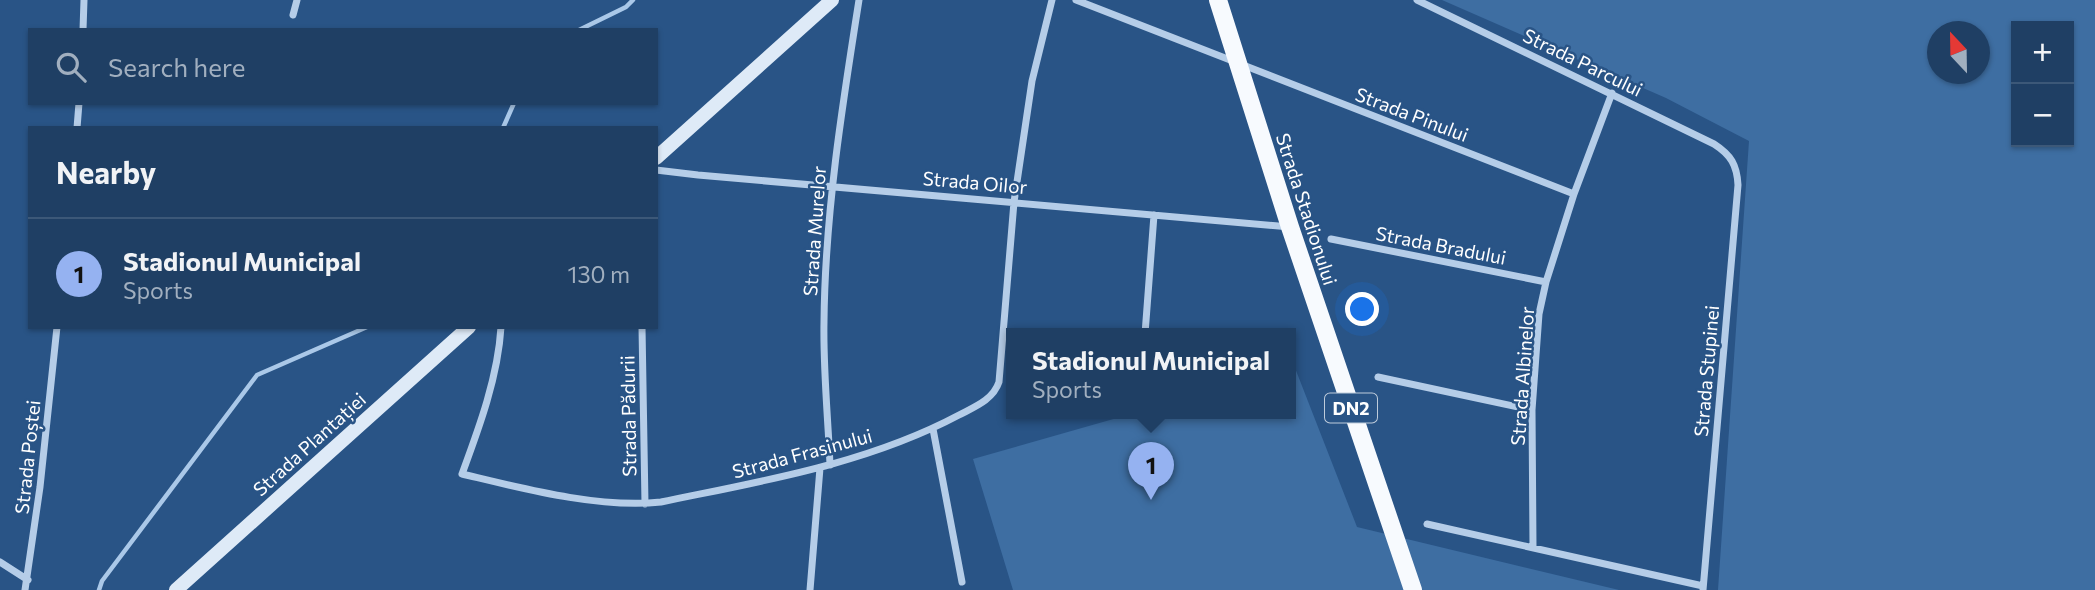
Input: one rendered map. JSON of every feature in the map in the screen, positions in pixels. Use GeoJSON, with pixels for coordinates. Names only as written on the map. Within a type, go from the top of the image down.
{"type":"FeatureCollection","features":[{"type":"Feature","properties":{"kind":"main road"},"geometry":{"type":"LineString","coordinates":[[658,156],[832,0]]}},
{"type":"Feature","properties":{"kind":"main road","name":"Strada Stadionului"},"geometry":{"type":"LineString","coordinates":[[1218,0],[1290,227],[1413,590]]}},
{"type":"Feature","properties":{"kind":"main road","name":"Strada Plantației"},"geometry":{"type":"LineString","coordinates":[[176,590],[467,329]]}},
{"type":"Feature","properties":{"kind":"street"},"geometry":{"type":"LineString","coordinates":[[83,28],[84,0]]}},
{"type":"Feature","properties":{"kind":"street"},"geometry":{"type":"LineString","coordinates":[[293,15],[297,0]]}},
{"type":"Feature","properties":{"kind":"street","name":"Strada Murelor"},"geometry":{"type":"LineString","coordinates":[[831,465],[824,324],[832,185],[859,0]]}},
{"type":"Feature","properties":{"kind":"street","name":"Strada Frasinului"},"geometry":{"type":"LineString","coordinates":[[501,329],[499,350],[479,428],[462,474],[544,493],[645,504],[820,468],[933,429],[983,402],[994,394],[1000,371],[1014,202],[1032,80],[1052,0]]}},
{"type":"Feature","properties":{"kind":"street","name":"Strada Pinului"},"geometry":{"type":"LineString","coordinates":[[1076,0],[1574,194]]}},
{"type":"Feature","properties":{"kind":"street","name":"Strada Parcului"},"geometry":{"type":"LineString","coordinates":[[1417,0],[1612,93],[1714,145],[1732,159]]}},
{"type":"Feature","properties":{"kind":"street","name":"Strada Albinelor"},"geometry":{"type":"LineString","coordinates":[[1533,546],[1532,410],[1535,343],[1546,282],[1574,194],[1612,93]]}},
{"type":"Feature","properties":{"kind":"street"},"geometry":{"type":"LineString","coordinates":[[78,126],[79,105]]}},
{"type":"Feature","properties":{"kind":"street","name":"Strada Stupinei"},"geometry":{"type":"LineString","coordinates":[[1427,524],[1533,546],[1703,588],[1738,184],[1736,166],[1732,159]]}},
{"type":"Feature","properties":{"kind":"street","name":"Strada Oilor"},"geometry":{"type":"LineString","coordinates":[[658,170],[1290,227]]}},
{"type":"Feature","properties":{"kind":"street"},"geometry":{"type":"LineString","coordinates":[[1145,328],[1154,215]]}},
{"type":"Feature","properties":{"kind":"street","name":"Strada Bradului"},"geometry":{"type":"LineString","coordinates":[[1331,239],[1546,282]]}},
{"type":"Feature","properties":{"kind":"street","name":"Strada Poștei"},"geometry":{"type":"LineString","coordinates":[[25,590],[57,329]]}},
{"type":"Feature","properties":{"kind":"street","name":"Strada Pădurii"},"geometry":{"type":"LineString","coordinates":[[642,329],[645,504]]}},
{"type":"Feature","properties":{"kind":"street"},"geometry":{"type":"LineString","coordinates":[[1378,377],[1532,410]]}},
{"type":"Feature","properties":{"kind":"street"},"geometry":{"type":"LineString","coordinates":[[933,429],[962,582]]}},
{"type":"Feature","properties":{"kind":"street"},"geometry":{"type":"LineString","coordinates":[[810,590],[820,468]]}},
{"type":"Feature","properties":{"kind":"street"},"geometry":{"type":"LineString","coordinates":[[0,562],[28,580]]}},
{"type":"Feature","properties":{"kind":"shaded area"},"geometry":{"type":"Polygon","coordinates":[[[1442,0],[2095,0],[2095,590],[1718,590],[1749,141],[1666,98],[1442,0]]]}},
{"type":"Feature","properties":{"kind":"shaded area"},"geometry":{"type":"Polygon","coordinates":[[[1296,371],[1357,527],[1619,590],[1013,590],[973,459],[1113,419],[1296,419],[1296,371]]]}},
{"type":"Feature","properties":{"kind":"waterway"},"geometry":{"type":"LineString","coordinates":[[583,28],[626,7],[633,0]]}},
{"type":"Feature","properties":{"kind":"waterway"},"geometry":{"type":"LineString","coordinates":[[504,126],[513,105]]}},
{"type":"Feature","properties":{"kind":"waterway"},"geometry":{"type":"LineString","coordinates":[[99,590],[102,581],[257,375],[362,329]]}},
{"type":"Feature","properties":{"kind":"place","name":"Stadionul Municipal"},"geometry":{"type":"Point","coordinates":[1151,500]}}]}
